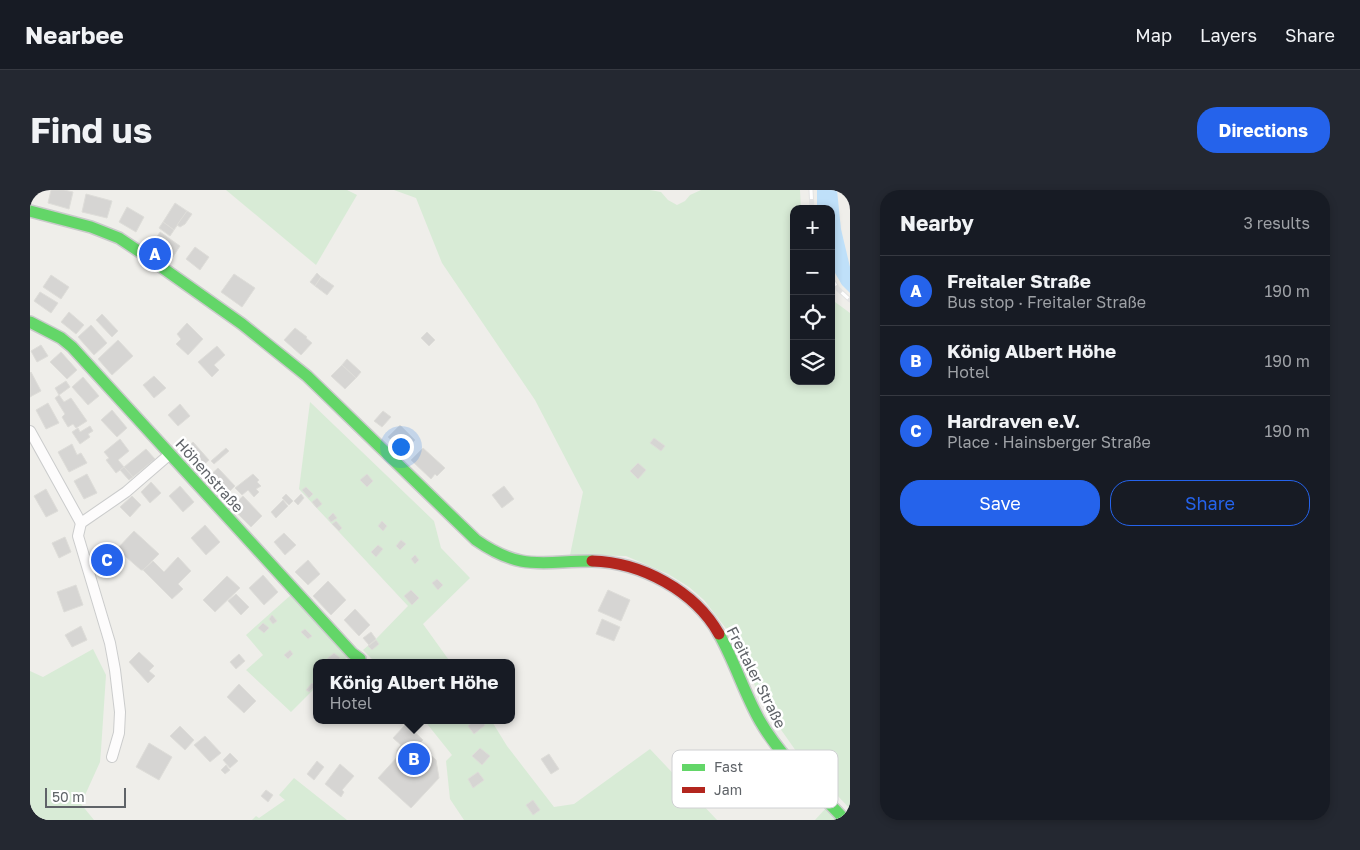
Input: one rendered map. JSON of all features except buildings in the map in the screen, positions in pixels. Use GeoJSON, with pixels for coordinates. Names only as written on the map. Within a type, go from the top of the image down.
{"type":"FeatureCollection","features":[{"type":"Feature","properties":{"kind":"main road","name":"Freitaler Straße"},"geometry":{"type":"LineString","coordinates":[[30,211],[112,235],[138,250],[250,329],[282,353],[476,540],[491,550],[509,558],[525,562],[545,563],[596,560],[630,566],[649,573],[682,594],[716,628],[728,649],[752,706],[768,734],[781,750]]}},
{"type":"Feature","properties":{"kind":"main road","name":"Höhenstraße"},"geometry":{"type":"LineString","coordinates":[[30,322],[61,338],[72,347],[298,595],[352,653],[360,659]]}},
{"type":"Feature","properties":{"kind":"main road","name":"Freitaler Straße"},"geometry":{"type":"LineString","coordinates":[[834,808],[845,820]]}},
{"type":"Feature","properties":{"kind":"street"},"geometry":{"type":"LineString","coordinates":[[30,431],[81,523],[78,536],[114,661],[120,712],[118,733],[112,757]]}},
{"type":"Feature","properties":{"kind":"street"},"geometry":{"type":"LineString","coordinates":[[81,523],[126,492],[170,454]]}},
{"type":"Feature","properties":{"kind":"green space"},"geometry":{"type":"Polygon","coordinates":[[[226,190],[347,190],[357,195],[316,265],[226,190]]]}},
{"type":"Feature","properties":{"kind":"green space"},"geometry":{"type":"Polygon","coordinates":[[[394,190],[650,190],[661,192],[668,200],[677,205],[685,201],[690,195],[701,190],[800,190],[801,205],[790,205],[790,385],[835,385],[835,302],[850,313],[850,809],[838,796],[838,750],[795,750],[765,707],[731,635],[704,600],[689,587],[668,574],[626,556],[570,555],[583,492],[535,400],[442,263],[416,198],[394,190]]]}},
{"type":"Feature","properties":{"kind":"green space"},"geometry":{"type":"Polygon","coordinates":[[[310,402],[434,521],[441,548],[470,578],[423,624],[448,659],[372,659],[363,650],[408,606],[299,489],[310,402]]]}},
{"type":"Feature","properties":{"kind":"green space"},"geometry":{"type":"Polygon","coordinates":[[[292,594],[347,657],[345,659],[313,659],[313,690],[291,712],[246,670],[263,655],[246,635],[292,594]]]}},
{"type":"Feature","properties":{"kind":"green space"},"geometry":{"type":"Polygon","coordinates":[[[93,649],[106,675],[101,750],[100,762],[81,804],[94,820],[30,820],[30,671],[43,677],[93,649]]]}},
{"type":"Feature","properties":{"kind":"green space"},"geometry":{"type":"Polygon","coordinates":[[[427,724],[493,724],[507,746],[554,807],[574,804],[650,749],[672,772],[672,808],[706,808],[717,820],[464,820],[450,799],[446,761],[452,755],[427,724]]]}},
{"type":"Feature","properties":{"kind":"green space"},"geometry":{"type":"Polygon","coordinates":[[[294,778],[347,820],[252,820],[256,816],[259,818],[285,800],[279,795],[294,778]]]}},
{"type":"Feature","properties":{"kind":"green space"},"geometry":{"type":"Polygon","coordinates":[[[826,808],[838,820],[815,820],[826,808]]]}},
{"type":"Feature","properties":{"kind":"water"},"geometry":{"type":"Polygon","coordinates":[[[817,190],[837,190],[841,229],[850,267],[850,293],[842,285],[835,273],[835,205],[817,205],[817,190]]]}},
{"type":"Feature","properties":{"kind":"railway"},"geometry":{"type":"LineString","coordinates":[[811,190],[812,205]]}},
{"type":"Feature","properties":{"kind":"railway"},"geometry":{"type":"LineString","coordinates":[[835,284],[850,300]]}},
{"type":"Feature","properties":{"kind":"traffic: fast"},"geometry":{"type":"LineString","coordinates":[[30,211],[91,227],[119,238],[242,324],[307,376],[476,540],[492,550],[507,557],[533,563],[592,561]]}},
{"type":"Feature","properties":{"kind":"traffic: fast"},"geometry":{"type":"LineString","coordinates":[[30,322],[61,338],[72,347],[352,653],[360,659]]}},
{"type":"Feature","properties":{"kind":"traffic: fast"},"geometry":{"type":"LineString","coordinates":[[719,634],[754,710],[780,750]]}},
{"type":"Feature","properties":{"kind":"traffic: fast"},"geometry":{"type":"LineString","coordinates":[[834,808],[845,820]]}},
{"type":"Feature","properties":{"kind":"traffic: jam"},"geometry":{"type":"LineString","coordinates":[[592,561],[629,567],[665,582],[681,592],[696,605],[719,634]]}},
{"type":"Feature","properties":{"kind":"place","name":"Freitaler Straße"},"geometry":{"type":"Point","coordinates":[155,254]}},
{"type":"Feature","properties":{"kind":"place","name":"Hardraven e.V."},"geometry":{"type":"Point","coordinates":[107,560]}},
{"type":"Feature","properties":{"kind":"place","name":"König Albert Höhe"},"geometry":{"type":"Point","coordinates":[414,759]}}]}
